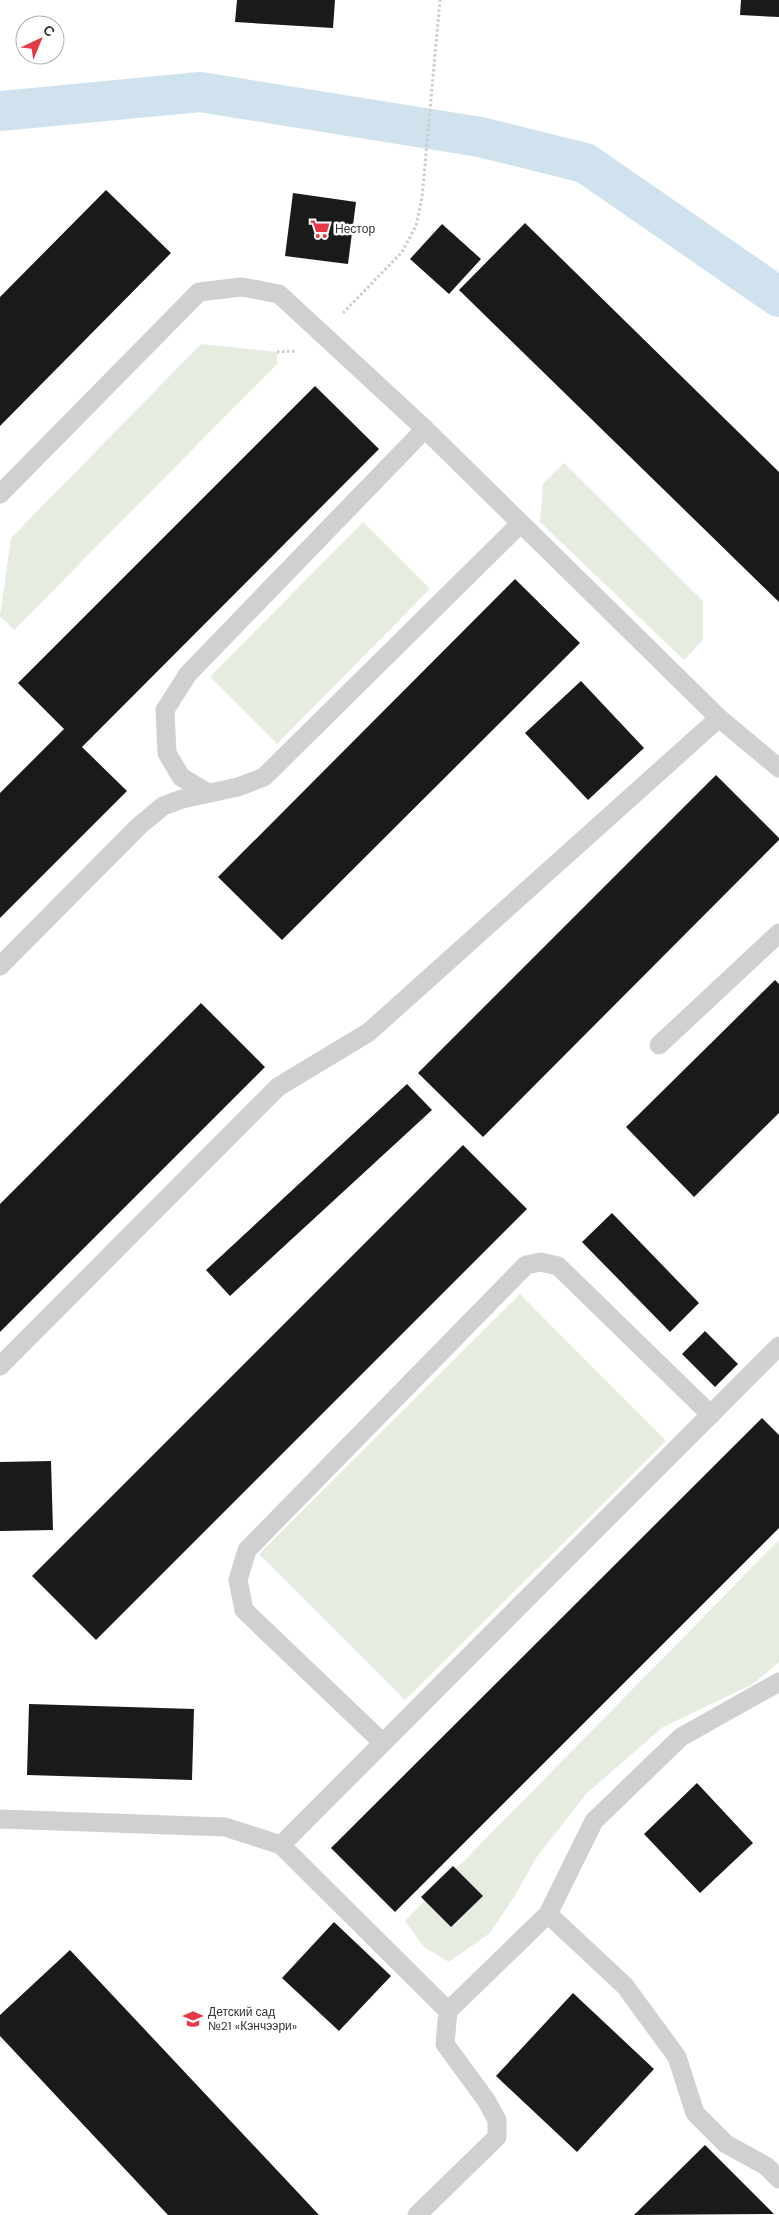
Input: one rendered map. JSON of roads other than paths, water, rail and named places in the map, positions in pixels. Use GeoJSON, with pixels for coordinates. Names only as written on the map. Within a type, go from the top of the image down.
{"type":"FeatureCollection","features":[{"type":"Feature","properties":{"kind":"lane"},"geometry":{"type":"LineString","coordinates":[[0,494],[199,292],[242,287],[279,294],[425,429],[719,718],[779,768]]}},
{"type":"Feature","properties":{"kind":"lane"},"geometry":{"type":"LineString","coordinates":[[208,793],[181,777],[167,753],[165,710],[188,674],[425,429]]}},
{"type":"Feature","properties":{"kind":"lane"},"geometry":{"type":"LineString","coordinates":[[0,966],[145,821],[163,806],[182,798],[238,788],[264,777],[520,524]]}},
{"type":"Feature","properties":{"kind":"lane"},"geometry":{"type":"LineString","coordinates":[[0,1366],[278,1087],[369,1032],[719,718]]}},
{"type":"Feature","properties":{"kind":"lane"},"geometry":{"type":"LineString","coordinates":[[659,1045],[779,933]]}},
{"type":"Feature","properties":{"kind":"lane"},"geometry":{"type":"LineString","coordinates":[[382,1742],[244,1610],[238,1580],[247,1550],[526,1265],[541,1262],[558,1266],[711,1415]]}},
{"type":"Feature","properties":{"kind":"lane"},"geometry":{"type":"LineString","coordinates":[[281,1845],[779,1346]]}},
{"type":"Feature","properties":{"kind":"lane"},"geometry":{"type":"LineString","coordinates":[[417,2215],[497,2137],[497,2120],[486,2100],[445,2044],[448,2010],[548,1914],[594,1821],[681,1737],[779,1682]]}},
{"type":"Feature","properties":{"kind":"lane"},"geometry":{"type":"LineString","coordinates":[[0,1819],[225,1827],[281,1845],[448,2010]]}},
{"type":"Feature","properties":{"kind":"lane"},"geometry":{"type":"LineString","coordinates":[[548,1914],[625,1986],[678,2058],[695,2113],[726,2144],[766,2166],[779,2179]]}},
{"type":"Feature","properties":{"kind":"waterway"},"geometry":{"type":"LineString","coordinates":[[0,111],[200,92],[480,137],[585,163],[779,297]]}},
{"type":"Feature","properties":{"kind":"place","name":"Нестор"},"geometry":{"type":"Point","coordinates":[320,229]}},
{"type":"Feature","properties":{"kind":"place","name":"Детский сад №21 «Кэнчээри»"},"geometry":{"type":"Point","coordinates":[193,2019]}}]}
